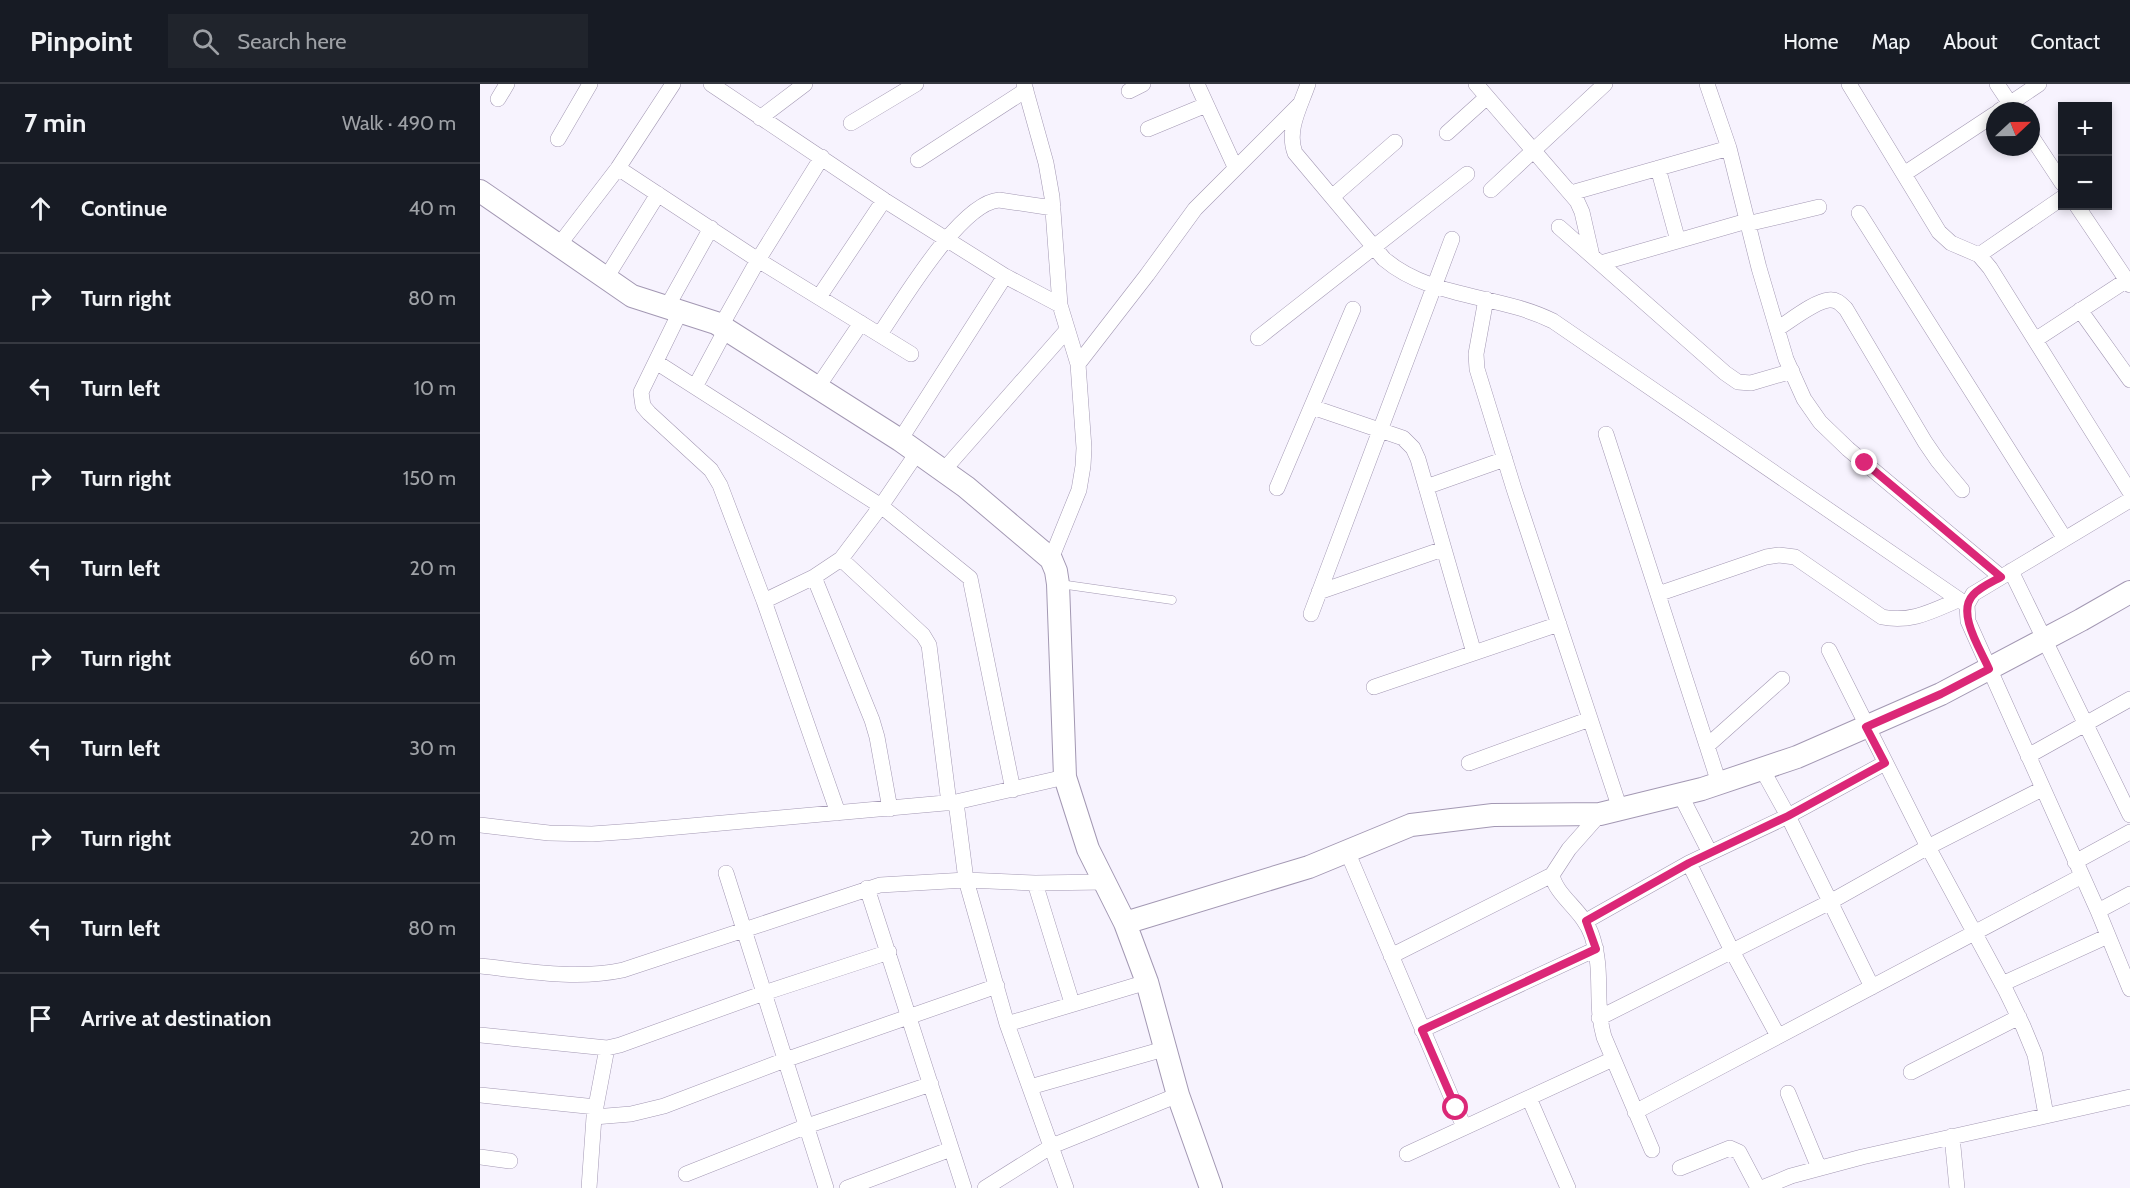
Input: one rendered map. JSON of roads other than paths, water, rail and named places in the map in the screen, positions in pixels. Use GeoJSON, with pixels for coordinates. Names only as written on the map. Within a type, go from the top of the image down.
{"type":"FeatureCollection","features":[{"type":"Feature","properties":{"kind":"street"},"geometry":{"type":"LineString","coordinates":[[498,99],[507,84]]}},
{"type":"Feature","properties":{"kind":"street"},"geometry":{"type":"LineString","coordinates":[[558,139],[590,84]]}},
{"type":"Feature","properties":{"kind":"street"},"geometry":{"type":"LineString","coordinates":[[559,245],[618,168],[673,84]]}},
{"type":"Feature","properties":{"kind":"street"},"geometry":{"type":"LineString","coordinates":[[711,84],[884,200],[1005,276],[1060,305]]}},
{"type":"Feature","properties":{"kind":"street"},"geometry":{"type":"LineString","coordinates":[[760,118],[805,84]]}},
{"type":"Feature","properties":{"kind":"street"},"geometry":{"type":"LineString","coordinates":[[851,123],[894,89],[916,84]]}},
{"type":"Feature","properties":{"kind":"street"},"geometry":{"type":"LineString","coordinates":[[1197,84],[1235,167]]}},
{"type":"Feature","properties":{"kind":"street"},"geometry":{"type":"LineString","coordinates":[[1308,84],[1292,130],[1295,153],[1392,267],[1435,287],[1535,311],[1553,321],[1962,603],[2130,989]]}},
{"type":"Feature","properties":{"kind":"street"},"geometry":{"type":"LineString","coordinates":[[1476,84],[1571,193],[1582,213],[1596,259]]}},
{"type":"Feature","properties":{"kind":"street"},"geometry":{"type":"LineString","coordinates":[[1491,190],[1605,84]]}},
{"type":"Feature","properties":{"kind":"street"},"geometry":{"type":"LineString","coordinates":[[1707,84],[1729,148],[1777,329],[1804,399],[1820,422],[1834,436],[2006,574],[2044,640],[2130,815]]}},
{"type":"Feature","properties":{"kind":"street"},"geometry":{"type":"LineString","coordinates":[[1849,84],[1939,232],[1951,243],[1979,255],[1990,268],[2130,492]]}},
{"type":"Feature","properties":{"kind":"street"},"geometry":{"type":"LineString","coordinates":[[1997,84],[2005,102]]}},
{"type":"Feature","properties":{"kind":"street"},"geometry":{"type":"LineString","coordinates":[[2017,102],[2039,84]]}},
{"type":"Feature","properties":{"kind":"street"},"geometry":{"type":"LineString","coordinates":[[918,160],[1025,87],[1049,179],[1060,305],[1078,364],[1084,448],[1079,490],[1051,560]]}},
{"type":"Feature","properties":{"kind":"street"},"geometry":{"type":"LineString","coordinates":[[1447,134],[1487,97]]}},
{"type":"Feature","properties":{"kind":"street"},"geometry":{"type":"LineString","coordinates":[[1078,364],[1195,209],[1302,102]]}},
{"type":"Feature","properties":{"kind":"street"},"geometry":{"type":"LineString","coordinates":[[1148,129],[1206,105]]}},
{"type":"Feature","properties":{"kind":"street"},"geometry":{"type":"LineString","coordinates":[[1904,174],[1986,120]]}},
{"type":"Feature","properties":{"kind":"street"},"geometry":{"type":"LineString","coordinates":[[1332,198],[1395,142]]}},
{"type":"Feature","properties":{"kind":"street"},"geometry":{"type":"LineString","coordinates":[[1571,193],[1729,148]]}},
{"type":"Feature","properties":{"kind":"street"},"geometry":{"type":"LineString","coordinates":[[2040,150],[2058,177]]}},
{"type":"Feature","properties":{"kind":"street"},"geometry":{"type":"LineString","coordinates":[[695,387],[758,260],[822,157]]}},
{"type":"Feature","properties":{"kind":"street"},"geometry":{"type":"LineString","coordinates":[[618,168],[758,260],[911,354]]}},
{"type":"Feature","properties":{"kind":"street"},"geometry":{"type":"LineString","coordinates":[[1658,168],[1678,241]]}},
{"type":"Feature","properties":{"kind":"street"},"geometry":{"type":"LineString","coordinates":[[1258,338],[1467,174]]}},
{"type":"Feature","properties":{"kind":"street"},"geometry":{"type":"LineString","coordinates":[[480,191],[632,296],[724,328],[908,446],[966,487],[1051,560],[1058,584],[1065,777],[1088,849],[1125,923],[1147,982],[1178,1095],[1211,1188]]}},
{"type":"Feature","properties":{"kind":"street"},"geometry":{"type":"LineString","coordinates":[[606,278],[658,194]]}},
{"type":"Feature","properties":{"kind":"street"},"geometry":{"type":"LineString","coordinates":[[819,297],[884,200]]}},
{"type":"Feature","properties":{"kind":"street"},"geometry":{"type":"LineString","coordinates":[[880,334],[946,239],[976,209],[992,200],[1053,208]]}},
{"type":"Feature","properties":{"kind":"street"},"geometry":{"type":"LineString","coordinates":[[1979,255],[2058,201]]}},
{"type":"Feature","properties":{"kind":"street"},"geometry":{"type":"LineString","coordinates":[[1596,259],[1819,207]]}},
{"type":"Feature","properties":{"kind":"street"},"geometry":{"type":"LineString","coordinates":[[2035,340],[2080,310],[2128,283],[2080,210]]}},
{"type":"Feature","properties":{"kind":"street"},"geometry":{"type":"LineString","coordinates":[[1859,213],[2065,539]]}},
{"type":"Feature","properties":{"kind":"street"},"geometry":{"type":"LineString","coordinates":[[1559,227],[1738,382],[1751,383],[1792,371]]}},
{"type":"Feature","properties":{"kind":"street"},"geometry":{"type":"LineString","coordinates":[[711,228],[674,309],[656,362],[641,392],[643,406],[716,477],[764,601],[838,813]]}},
{"type":"Feature","properties":{"kind":"street"},"geometry":{"type":"LineString","coordinates":[[1311,614],[1452,239]]}},
{"type":"Feature","properties":{"kind":"street"},"geometry":{"type":"LineString","coordinates":[[764,601],[814,577],[841,559],[881,506],[908,446],[1005,276]]}},
{"type":"Feature","properties":{"kind":"street"},"geometry":{"type":"LineString","coordinates":[[1486,299],[1476,354],[1477,369],[1590,719],[1610,812]]}},
{"type":"Feature","properties":{"kind":"street"},"geometry":{"type":"LineString","coordinates":[[1777,329],[1820,303],[1830,299],[1839,302],[1846,309],[1938,461],[1962,490]]}},
{"type":"Feature","properties":{"kind":"street"},"geometry":{"type":"LineString","coordinates":[[1277,488],[1353,309]]}},
{"type":"Feature","properties":{"kind":"street"},"geometry":{"type":"LineString","coordinates":[[2080,310],[2130,380]]}},
{"type":"Feature","properties":{"kind":"street"},"geometry":{"type":"LineString","coordinates":[[817,388],[861,323]]}},
{"type":"Feature","properties":{"kind":"street"},"geometry":{"type":"LineString","coordinates":[[942,471],[1067,330]]}},
{"type":"Feature","properties":{"kind":"street"},"geometry":{"type":"LineString","coordinates":[[656,362],[881,506],[970,578],[1013,790]]}},
{"type":"Feature","properties":{"kind":"street"},"geometry":{"type":"LineString","coordinates":[[1312,407],[1403,438],[1413,448],[1474,653]]}},
{"type":"Feature","properties":{"kind":"street"},"geometry":{"type":"LineString","coordinates":[[1606,434],[1719,783]]}},
{"type":"Feature","properties":{"kind":"street"},"geometry":{"type":"LineString","coordinates":[[1426,486],[1505,459]]}},
{"type":"Feature","properties":{"kind":"street"},"geometry":{"type":"LineString","coordinates":[[1658,594],[1766,557],[1779,555],[1795,557],[1882,617],[1897,620],[1916,617],[1962,603],[1973,594],[2130,500]]}},
{"type":"Feature","properties":{"kind":"street"},"geometry":{"type":"LineString","coordinates":[[1319,592],[1443,549]]}},
{"type":"Feature","properties":{"kind":"street"},"geometry":{"type":"LineString","coordinates":[[841,559],[923,634],[929,645],[952,803],[966,880],[1008,1024],[1066,1188]]}},
{"type":"Feature","properties":{"kind":"street"},"geometry":{"type":"LineString","coordinates":[[814,577],[872,720],[890,809]]}},
{"type":"Feature","properties":{"kind":"street"},"geometry":{"type":"LineString","coordinates":[[1125,923],[1280,876],[1411,825],[1493,815],[1610,812],[1762,769],[1797,757],[1941,694],[2044,640],[2130,591]]}},
{"type":"Feature","properties":{"kind":"street"},"geometry":{"type":"LineString","coordinates":[[1374,687],[1559,624]]}},
{"type":"Feature","properties":{"kind":"street"},"geometry":{"type":"LineString","coordinates":[[1829,650],[1928,847],[2019,1017],[2036,1055],[2046,1114]]}},
{"type":"Feature","properties":{"kind":"street"},"geometry":{"type":"LineString","coordinates":[[1707,746],[1782,679]]}},
{"type":"Feature","properties":{"kind":"street"},"geometry":{"type":"LineString","coordinates":[[2028,756],[2130,699]]}},
{"type":"Feature","properties":{"kind":"street"},"geometry":{"type":"LineString","coordinates":[[1469,763],[1590,719]]}},
{"type":"Feature","properties":{"kind":"street"},"geometry":{"type":"LineString","coordinates":[[1586,921],[1689,863],[1788,816],[1885,763]]}},
{"type":"Feature","properties":{"kind":"street"},"geometry":{"type":"LineString","coordinates":[[1762,769],[1788,816],[1872,987]]}},
{"type":"Feature","properties":{"kind":"street"},"geometry":{"type":"LineString","coordinates":[[480,825],[549,833],[592,834],[952,803],[1065,777]]}},
{"type":"Feature","properties":{"kind":"street"},"geometry":{"type":"LineString","coordinates":[[1599,1018],[1830,902],[1928,847],[2042,789]]}},
{"type":"Feature","properties":{"kind":"street"},"geometry":{"type":"LineString","coordinates":[[1680,794],[1710,853]]}},
{"type":"Feature","properties":{"kind":"street"},"geometry":{"type":"LineString","coordinates":[[1391,956],[1552,875],[1569,849],[1610,812]]}},
{"type":"Feature","properties":{"kind":"street"},"geometry":{"type":"LineString","coordinates":[[1635,1112],[1974,932],[2079,869],[2130,832]]}},
{"type":"Feature","properties":{"kind":"street"},"geometry":{"type":"LineString","coordinates":[[1347,851],[1464,1127]]}},
{"type":"Feature","properties":{"kind":"street"},"geometry":{"type":"LineString","coordinates":[[1689,863],[1732,951],[1778,1036]]}},
{"type":"Feature","properties":{"kind":"street"},"geometry":{"type":"LineString","coordinates":[[726,873],[826,1188]]}},
{"type":"Feature","properties":{"kind":"street"},"geometry":{"type":"LineString","coordinates":[[1552,875],[1560,892],[1586,921],[1600,966],[1599,1018],[1613,1059],[1652,1150]]}},
{"type":"Feature","properties":{"kind":"street"},"geometry":{"type":"LineString","coordinates":[[480,966],[569,975],[604,974],[623,970],[867,888],[895,884],[966,880],[1035,883],[1105,882]]}},
{"type":"Feature","properties":{"kind":"street"},"geometry":{"type":"LineString","coordinates":[[1035,883],[1072,1003]]}},
{"type":"Feature","properties":{"kind":"street"},"geometry":{"type":"LineString","coordinates":[[867,888],[964,1188]]}},
{"type":"Feature","properties":{"kind":"street"},"geometry":{"type":"LineString","coordinates":[[2098,911],[2130,894]]}},
{"type":"Feature","properties":{"kind":"street"},"geometry":{"type":"LineString","coordinates":[[2002,984],[2108,936]]}},
{"type":"Feature","properties":{"kind":"street"},"geometry":{"type":"LineString","coordinates":[[1422,1030],[1596,949]]}},
{"type":"Feature","properties":{"kind":"street"},"geometry":{"type":"LineString","coordinates":[[480,1035],[607,1048],[889,952]]}},
{"type":"Feature","properties":{"kind":"street"},"geometry":{"type":"LineString","coordinates":[[1008,1024],[1147,982]]}},
{"type":"Feature","properties":{"kind":"street"},"geometry":{"type":"LineString","coordinates":[[480,1095],[595,1112],[631,1114],[664,1106],[785,1060],[997,986]]}},
{"type":"Feature","properties":{"kind":"street"},"geometry":{"type":"LineString","coordinates":[[1911,1072],[2019,1017]]}},
{"type":"Feature","properties":{"kind":"street"},"geometry":{"type":"LineString","coordinates":[[589,1188],[595,1112],[607,1048]]}},
{"type":"Feature","properties":{"kind":"street"},"geometry":{"type":"LineString","coordinates":[[1030,1087],[1164,1049]]}},
{"type":"Feature","properties":{"kind":"street"},"geometry":{"type":"LineString","coordinates":[[1407,1154],[1613,1059]]}},
{"type":"Feature","properties":{"kind":"street"},"geometry":{"type":"LineString","coordinates":[[686,1174],[807,1126],[931,1084]]}},
{"type":"Feature","properties":{"kind":"street"},"geometry":{"type":"LineString","coordinates":[[1788,1093],[1819,1168]]}},
{"type":"Feature","properties":{"kind":"street"},"geometry":{"type":"LineString","coordinates":[[985,1188],[1052,1146],[1178,1095]]}},
{"type":"Feature","properties":{"kind":"street"},"geometry":{"type":"LineString","coordinates":[[1762,1188],[1819,1168],[2046,1114],[2130,1097]]}},
{"type":"Feature","properties":{"kind":"street"},"geometry":{"type":"LineString","coordinates":[[1529,1098],[1568,1188]]}},
{"type":"Feature","properties":{"kind":"street"},"geometry":{"type":"LineString","coordinates":[[1952,1136],[1957,1188]]}},
{"type":"Feature","properties":{"kind":"street"},"geometry":{"type":"LineString","coordinates":[[1680,1168],[1730,1148],[1739,1152],[1758,1188]]}},
{"type":"Feature","properties":{"kind":"street"},"geometry":{"type":"LineString","coordinates":[[847,1188],[951,1149]]}},
{"type":"Feature","properties":{"kind":"street"},"geometry":{"type":"LineString","coordinates":[[480,1157],[510,1161]]}},
{"type":"Feature","properties":{"kind":"lane"},"geometry":{"type":"LineString","coordinates":[[1058,584],[1172,600]]}}]}
